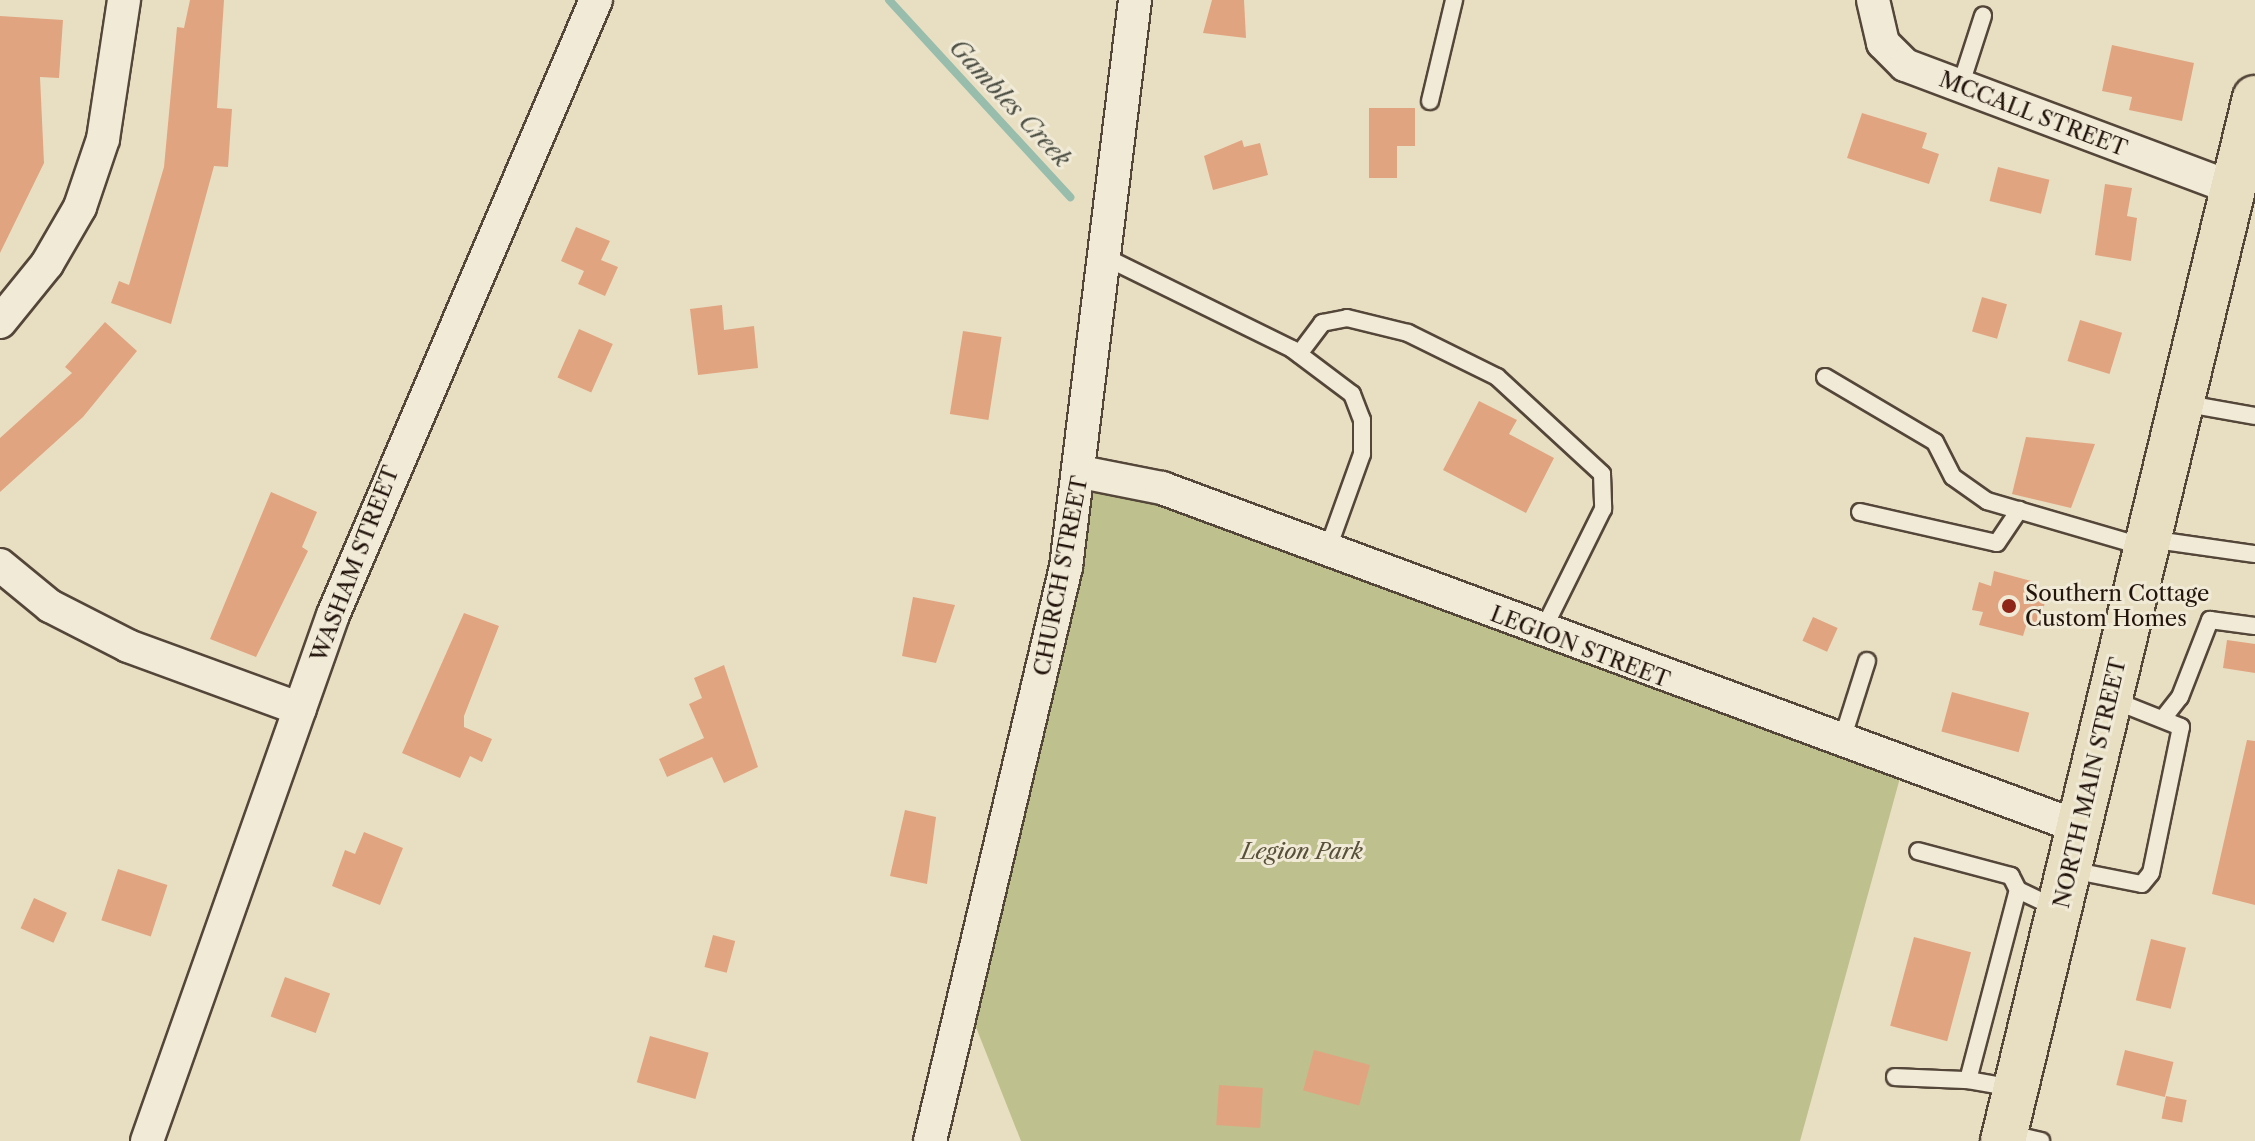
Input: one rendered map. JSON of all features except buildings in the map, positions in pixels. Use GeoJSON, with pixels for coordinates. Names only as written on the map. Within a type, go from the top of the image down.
{"type":"FeatureCollection","features":[{"type":"Feature","properties":{"kind":"main road","name":"NORTH MAIN STREET"},"geometry":{"type":"LineString","coordinates":[[2016,1138],[2016,1088],[2255,98]]}},
{"type":"Feature","properties":{"kind":"street"},"geometry":{"type":"LineString","coordinates":[[0,322],[47,264],[80,207],[103,139],[124,0]]}},
{"type":"Feature","properties":{"kind":"street","name":"WASHAM STREET"},"geometry":{"type":"LineString","coordinates":[[147,1141],[300,709],[420,399],[596,0]]}},
{"type":"Feature","properties":{"kind":"street","name":"CHURCH STREET"},"geometry":{"type":"LineString","coordinates":[[930,1141],[1048,655],[1081,472],[1103,256],[1135,0]]}},
{"type":"Feature","properties":{"kind":"street","name":"MCCALL STREET"},"geometry":{"type":"LineString","coordinates":[[1873,0],[1876,30],[1893,56],[1960,87],[2233,188]]}},
{"type":"Feature","properties":{"kind":"street","name":"LEGION STREET"},"geometry":{"type":"LineString","coordinates":[[1081,472],[1162,488],[1840,744],[2079,827]]}},
{"type":"Feature","properties":{"kind":"street"},"geometry":{"type":"LineString","coordinates":[[0,565],[50,606],[128,646],[300,709]]}},
{"type":"Feature","properties":{"kind":"lane"},"geometry":{"type":"LineString","coordinates":[[1430,101],[1454,0]]}},
{"type":"Feature","properties":{"kind":"lane"},"geometry":{"type":"LineString","coordinates":[[1960,87],[1983,16]]}},
{"type":"Feature","properties":{"kind":"lane"},"geometry":{"type":"LineString","coordinates":[[1103,256],[1299,354],[1352,394],[1362,420],[1362,454],[1327,551]]}},
{"type":"Feature","properties":{"kind":"lane"},"geometry":{"type":"LineString","coordinates":[[1299,354],[1322,323],[1347,318],[1408,333],[1497,377],[1602,474],[1603,509],[1541,633]]}},
{"type":"Feature","properties":{"kind":"lane"},"geometry":{"type":"LineString","coordinates":[[1825,377],[1935,442],[1953,477],[1987,501],[2146,543],[2255,554]]}},
{"type":"Feature","properties":{"kind":"lane"},"geometry":{"type":"LineString","coordinates":[[2181,402],[2255,416]]}},
{"type":"Feature","properties":{"kind":"lane"},"geometry":{"type":"LineString","coordinates":[[1860,512],[1997,543],[2019,510]]}},
{"type":"Feature","properties":{"kind":"lane"},"geometry":{"type":"LineString","coordinates":[[2165,716],[2180,697],[2210,620],[2255,626]]}},
{"type":"Feature","properties":{"kind":"lane"},"geometry":{"type":"LineString","coordinates":[[1840,744],[1867,661]]}},
{"type":"Feature","properties":{"kind":"lane"},"geometry":{"type":"LineString","coordinates":[[2018,890],[2142,884],[2151,873],[2181,727],[2165,716],[2109,698]]}},
{"type":"Feature","properties":{"kind":"lane"},"geometry":{"type":"LineString","coordinates":[[1918,851],[2011,876],[2018,890],[1968,1080]]}},
{"type":"Feature","properties":{"kind":"lane"},"geometry":{"type":"LineString","coordinates":[[1895,1077],[1968,1080],[2016,1088]]}},
{"type":"Feature","properties":{"kind":"green space","name":"Legion Park"},"geometry":{"type":"Polygon","coordinates":[[[1082,473],[1903,767],[1800,1141],[1021,1141],[968,1007],[1082,473]]]}},
{"type":"Feature","properties":{"kind":"waterway","name":"Gambles Creek"},"geometry":{"type":"LineString","coordinates":[[889,0],[1070,197]]}},
{"type":"Feature","properties":{"kind":"place","name":"Southern Cottage Custom Homes"},"geometry":{"type":"Point","coordinates":[2009,606]}}]}
